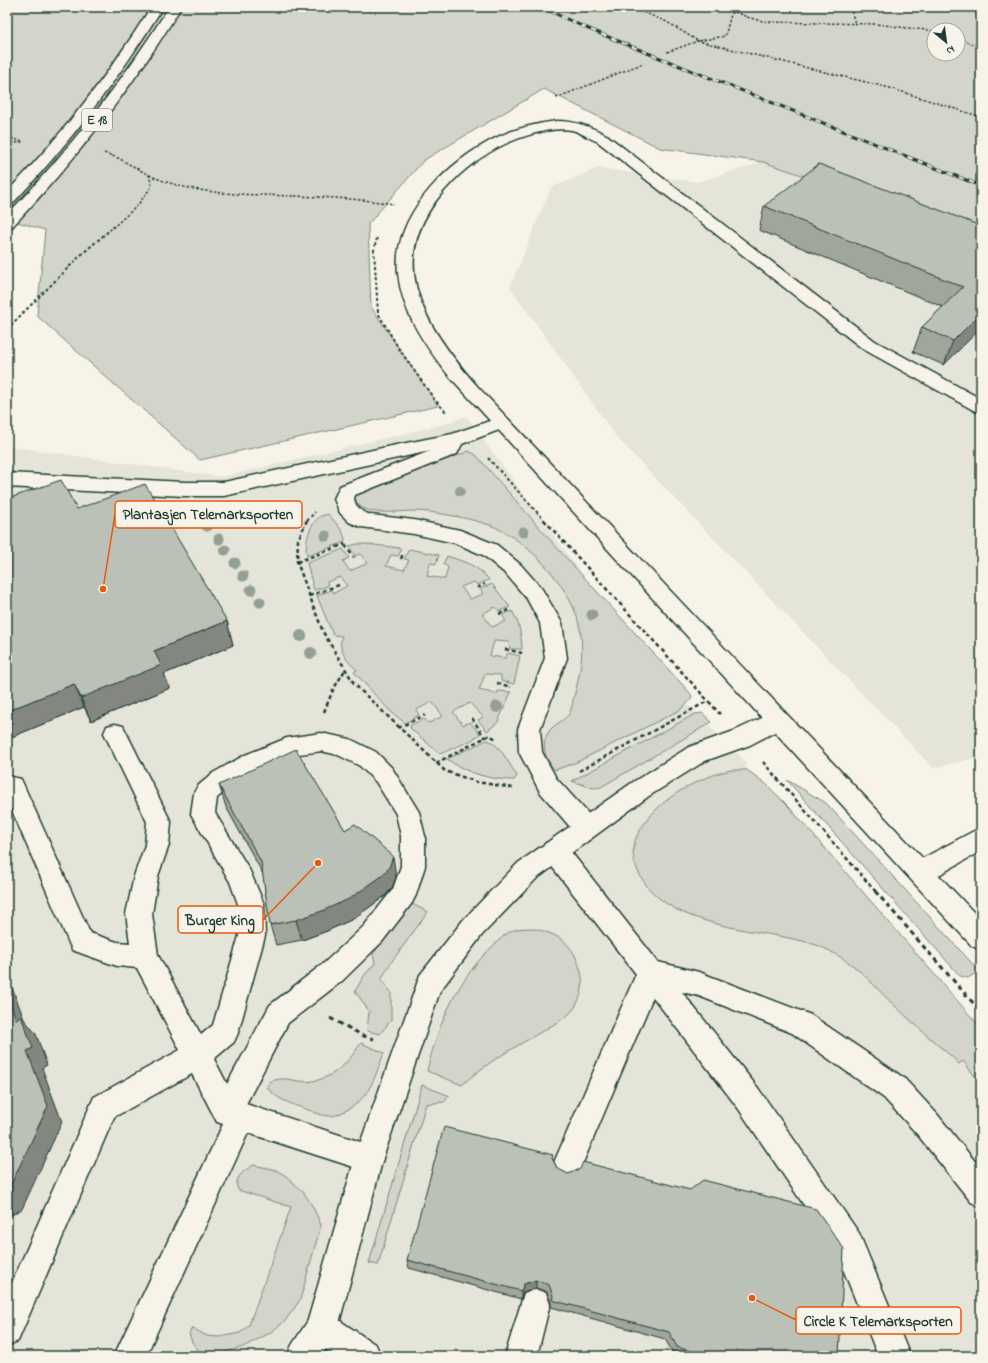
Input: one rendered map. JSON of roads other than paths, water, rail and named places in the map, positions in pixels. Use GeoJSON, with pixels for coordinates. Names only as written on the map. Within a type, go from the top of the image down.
{"type":"FeatureCollection","features":[{"type":"Feature","properties":{"kind":"main road","name":"E 18"},"geometry":{"type":"LineString","coordinates":[[7,201],[61,140],[113,76],[157,7]]}},
{"type":"Feature","properties":{"kind":"main road","name":"E 18"},"geometry":{"type":"LineString","coordinates":[[7,224],[37,193],[131,77],[175,7]]}},
{"type":"Feature","properties":{"kind":"main road"},"geometry":{"type":"LineString","coordinates":[[981,407],[869,345],[603,139],[576,126],[558,125],[537,128],[515,134],[488,147],[463,165],[440,186],[422,211],[412,230],[406,250],[406,276],[413,308],[432,340],[455,371],[501,423],[981,938]]}},
{"type":"Feature","properties":{"kind":"main road","name":"E 18"},"geometry":{"type":"LineString","coordinates":[[18,170],[61,140]]}},
{"type":"Feature","properties":{"kind":"main road"},"geometry":{"type":"LineString","coordinates":[[7,480],[184,489],[224,489],[396,450],[455,440],[501,423]]}},
{"type":"Feature","properties":{"kind":"main road"},"geometry":{"type":"LineString","coordinates":[[455,440],[450,450],[347,491],[344,499],[348,508],[356,517],[368,522],[414,527],[460,537],[490,550],[514,570],[535,594],[551,623],[556,658],[546,689],[529,729],[530,752],[548,785],[586,828]]}},
{"type":"Feature","properties":{"kind":"main road"},"geometry":{"type":"LineString","coordinates":[[303,1356],[322,1327],[369,1158],[429,984],[472,927],[527,871],[641,789],[697,754],[742,738],[778,720]]}},
{"type":"Feature","properties":{"kind":"main road"},"geometry":{"type":"LineString","coordinates":[[115,733],[160,822],[157,845],[146,876],[139,914],[145,957],[197,1056],[234,1114],[369,1158]]}},
{"type":"Feature","properties":{"kind":"main road"},"geometry":{"type":"LineString","coordinates":[[7,1330],[104,1107],[197,1056],[224,1033],[252,936],[251,904],[240,877],[203,814],[206,793],[220,780],[253,762],[287,747],[321,742],[342,746],[368,759],[384,775],[407,812],[413,836],[413,866],[403,895],[373,934],[333,972],[279,1014],[234,1114],[130,1356]]}},
{"type":"Feature","properties":{"kind":"main road"},"geometry":{"type":"LineString","coordinates":[[7,786],[13,786],[81,942],[117,954],[145,957]]}},
{"type":"Feature","properties":{"kind":"main road"},"geometry":{"type":"LineString","coordinates":[[921,872],[981,839]]}},
{"type":"Feature","properties":{"kind":"main road"},"geometry":{"type":"LineString","coordinates":[[555,851],[748,1098],[848,1244],[894,1356]]}},
{"type":"Feature","properties":{"kind":"main road"},"geometry":{"type":"LineString","coordinates":[[567,1167],[650,972]]}},
{"type":"Feature","properties":{"kind":"main road"},"geometry":{"type":"LineString","coordinates":[[650,972],[699,984],[801,1024],[894,1088],[927,1124],[981,1192]]}},
{"type":"Feature","properties":{"kind":"main road"},"geometry":{"type":"LineString","coordinates":[[521,1356],[535,1304]]}},
{"type":"Feature","properties":{"kind":"main road"},"geometry":{"type":"LineString","coordinates":[[322,1327],[365,1356]]}},
{"type":"Feature","properties":{"kind":"railway"},"geometry":{"type":"LineString","coordinates":[[541,7],[584,27],[650,54],[981,186]]}},
{"type":"Feature","properties":{"kind":"place","name":"Plantasjen Telemarksporten"},"geometry":{"type":"Point","coordinates":[103,589]}},
{"type":"Feature","properties":{"kind":"place","name":"Burger King"},"geometry":{"type":"Point","coordinates":[318,863]}},
{"type":"Feature","properties":{"kind":"place","name":"Circle K Telemarksporten"},"geometry":{"type":"Point","coordinates":[752,1298]}}]}
